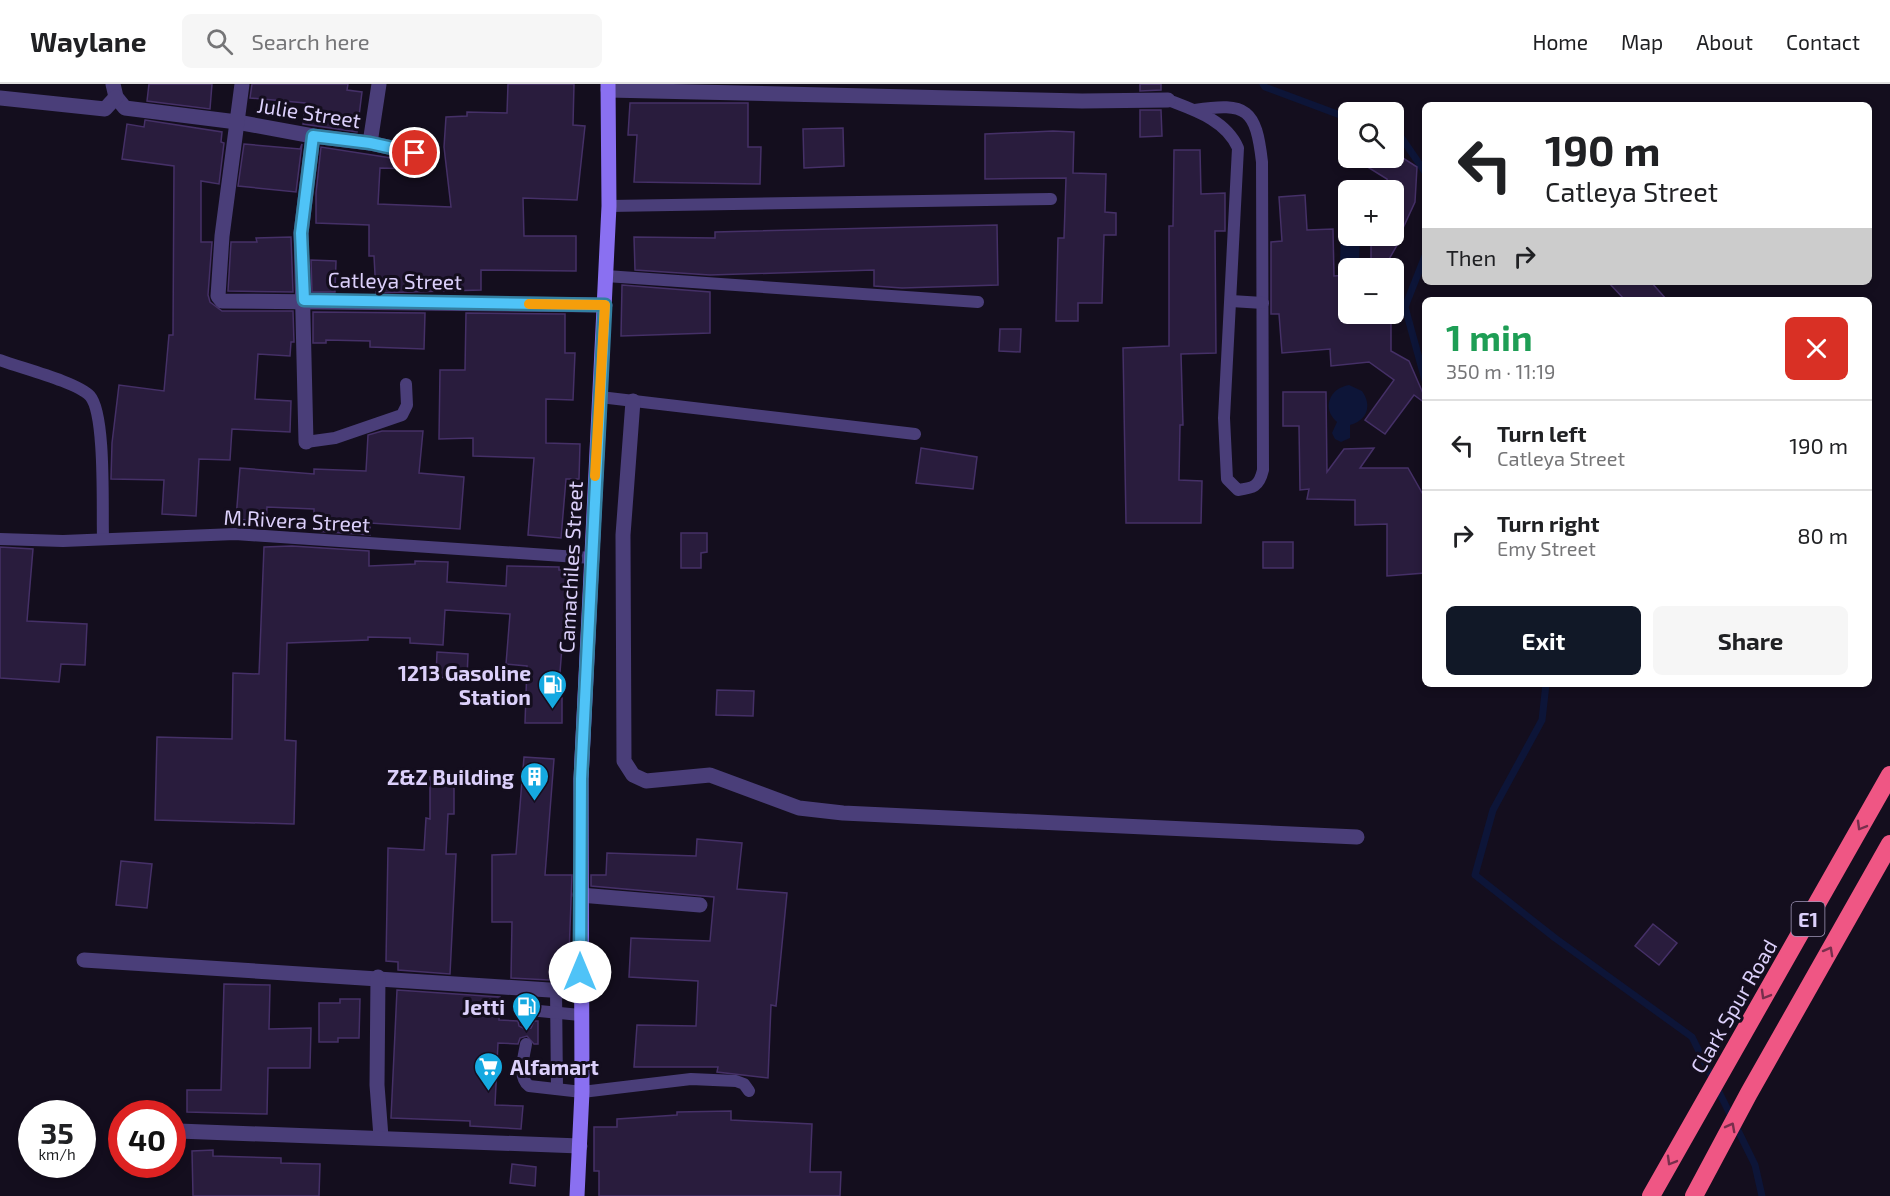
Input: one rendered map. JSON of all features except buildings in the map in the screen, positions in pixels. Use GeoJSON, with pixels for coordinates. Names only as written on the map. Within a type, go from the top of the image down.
{"type":"FeatureCollection","features":[{"type":"Feature","properties":{"kind":"highway","name":"Clark Spur Road"},"geometry":{"type":"LineString","coordinates":[[1651,1196],[1890,775]]}},
{"type":"Feature","properties":{"kind":"highway","name":"E1"},"geometry":{"type":"LineString","coordinates":[[1694,1196],[1749,1093],[1890,844]]}},
{"type":"Feature","properties":{"kind":"street"},"geometry":{"type":"LineString","coordinates":[[237,122],[242,84]]}},
{"type":"Feature","properties":{"kind":"street"},"geometry":{"type":"LineString","coordinates":[[370,143],[378,84]]}},
{"type":"Feature","properties":{"kind":"street"},"geometry":{"type":"LineString","coordinates":[[608,87],[840,90],[1082,101],[1168,100]]}},
{"type":"Feature","properties":{"kind":"street","name":"Camachiles Street"},"geometry":{"type":"LineString","coordinates":[[577,1196],[582,1092],[581,779],[609,207],[608,87]]}},
{"type":"Feature","properties":{"kind":"street"},"geometry":{"type":"LineString","coordinates":[[0,98],[105,109],[118,97]]}},
{"type":"Feature","properties":{"kind":"street","name":"Julie Street"},"geometry":{"type":"LineString","coordinates":[[118,97],[237,122],[313,136],[370,143],[415,153]]}},
{"type":"Feature","properties":{"kind":"street","name":"Catleya Street"},"geometry":{"type":"LineString","coordinates":[[237,122],[222,236],[218,296],[227,302],[304,300],[605,305]]}},
{"type":"Feature","properties":{"kind":"street"},"geometry":{"type":"LineString","coordinates":[[306,442],[301,233],[313,136]]}},
{"type":"Feature","properties":{"kind":"street"},"geometry":{"type":"LineString","coordinates":[[633,401],[623,547],[624,761],[633,775],[646,781],[710,775],[799,808],[843,813],[1357,837]]}},
{"type":"Feature","properties":{"kind":"street"},"geometry":{"type":"LineString","coordinates":[[580,895],[700,905]]}},
{"type":"Feature","properties":{"kind":"street"},"geometry":{"type":"LineString","coordinates":[[84,960],[378,977],[580,992]]}},
{"type":"Feature","properties":{"kind":"street"},"geometry":{"type":"LineString","coordinates":[[378,977],[377,1086],[381,1137]]}},
{"type":"Feature","properties":{"kind":"street"},"geometry":{"type":"LineString","coordinates":[[186,1131],[580,1146]]}},
{"type":"Feature","properties":{"kind":"lane"},"geometry":{"type":"LineString","coordinates":[[1168,100],[1196,110],[1233,138],[1239,162],[1224,418],[1227,479],[1238,490],[1253,488],[1261,481],[1263,470],[1262,162],[1259,138],[1252,119],[1244,112],[1225,106],[1196,110]]}},
{"type":"Feature","properties":{"kind":"lane"},"geometry":{"type":"LineString","coordinates":[[1239,162],[1262,162]]}},
{"type":"Feature","properties":{"kind":"lane"},"geometry":{"type":"LineString","coordinates":[[609,207],[1051,199]]}},
{"type":"Feature","properties":{"kind":"lane"},"geometry":{"type":"LineString","coordinates":[[606,276],[978,302]]}},
{"type":"Feature","properties":{"kind":"lane"},"geometry":{"type":"LineString","coordinates":[[1231,301],[1263,303]]}},
{"type":"Feature","properties":{"kind":"lane"},"geometry":{"type":"LineString","coordinates":[[0,360],[79,388],[91,397],[100,419],[103,538]]}},
{"type":"Feature","properties":{"kind":"lane"},"geometry":{"type":"LineString","coordinates":[[306,442],[335,438],[402,415],[407,405],[406,384]]}},
{"type":"Feature","properties":{"kind":"lane"},"geometry":{"type":"LineString","coordinates":[[600,397],[915,434]]}},
{"type":"Feature","properties":{"kind":"lane","name":"M.Rivera Street"},"geometry":{"type":"LineString","coordinates":[[0,539],[63,541],[235,534],[592,558]]}},
{"type":"Feature","properties":{"kind":"lane"},"geometry":{"type":"LineString","coordinates":[[556,989],[557,1089]]}},
{"type":"Feature","properties":{"kind":"lane"},"geometry":{"type":"LineString","coordinates":[[526,1021],[526,1012],[529,1010],[580,1015]]}},
{"type":"Feature","properties":{"kind":"lane"},"geometry":{"type":"LineString","coordinates":[[526,1044],[523,1082],[529,1086],[582,1092],[691,1079],[736,1081],[744,1084],[749,1091]]}},
{"type":"Feature","properties":{"kind":"water"},"geometry":{"type":"Polygon","coordinates":[[[1341,246],[1360,246],[1359,258],[1340,258],[1341,246]]]}},
{"type":"Feature","properties":{"kind":"water"},"geometry":{"type":"Polygon","coordinates":[[[1349,385],[1362,391],[1367,407],[1361,420],[1350,425],[1350,438],[1341,442],[1335,439],[1332,433],[1337,422],[1329,411],[1329,405],[1330,399],[1337,390],[1349,385]]]}},
{"type":"Feature","properties":{"kind":"waterway"},"geometry":{"type":"LineString","coordinates":[[1263,84],[1265,87],[1338,114]]}},
{"type":"Feature","properties":{"kind":"waterway"},"geometry":{"type":"LineString","coordinates":[[1404,141],[1422,168]]}},
{"type":"Feature","properties":{"kind":"waterway"},"geometry":{"type":"LineString","coordinates":[[1422,264],[1405,307],[1422,369]]}},
{"type":"Feature","properties":{"kind":"waterway"},"geometry":{"type":"LineString","coordinates":[[1546,687],[1542,720],[1493,810],[1475,875],[1555,938],[1692,1037],[1755,1165],[1762,1196]]}},
{"type":"Feature","properties":{"kind":"slow traffic"},"geometry":{"type":"LineString","coordinates":[[529,304],[605,305],[595,476]]}},
{"type":"Feature","properties":{"kind":"place","name":"1213 Gasoline Station"},"geometry":{"type":"Point","coordinates":[552,710]}},
{"type":"Feature","properties":{"kind":"place","name":"Z&Z Building"},"geometry":{"type":"Point","coordinates":[535,802]}},
{"type":"Feature","properties":{"kind":"place","name":"Jetti"},"geometry":{"type":"Point","coordinates":[526,1032]}},
{"type":"Feature","properties":{"kind":"place","name":"Alfamart"},"geometry":{"type":"Point","coordinates":[489,1092]}},
{"type":"Feature","properties":{"kind":"route"},"geometry":{"type":"LineString","coordinates":[[415,153],[370,143],[313,136],[301,233],[304,300],[605,305],[595,461],[581,779],[580,972]]}}]}
